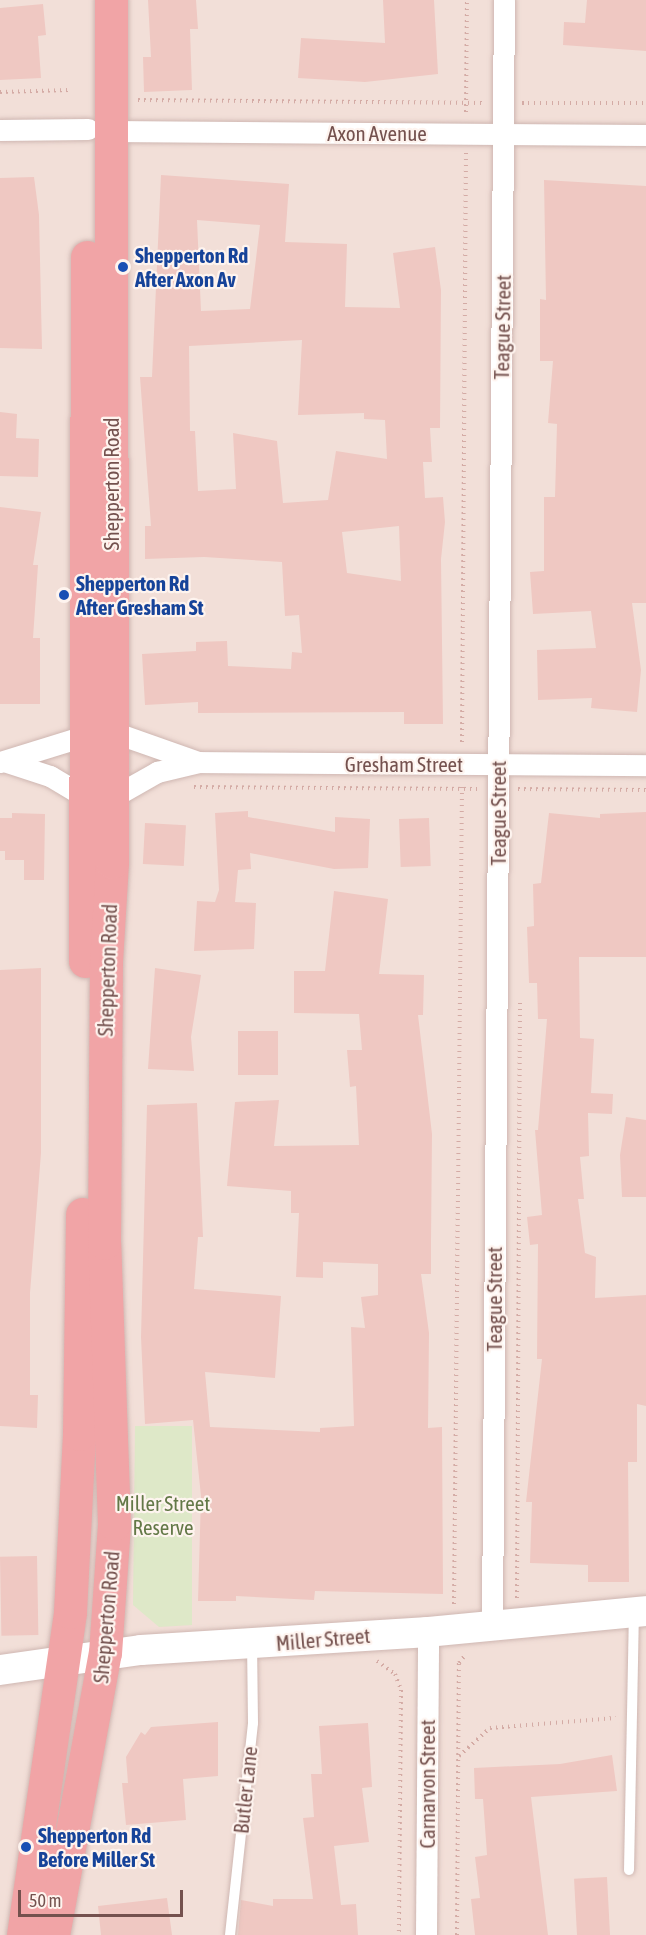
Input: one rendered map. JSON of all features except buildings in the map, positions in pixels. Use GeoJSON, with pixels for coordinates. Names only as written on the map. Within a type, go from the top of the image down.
{"type":"FeatureCollection","features":[{"type":"Feature","properties":{"kind":"highway","name":"Shepperton Road"},"geometry":{"type":"LineString","coordinates":[[53,1935],[105,1653],[114,1524],[104,1231],[98,734],[98,130],[89,0]]}},
{"type":"Feature","properties":{"kind":"highway","name":"Shepperton Road"},"geometry":{"type":"LineString","coordinates":[[98,130],[111,0]]}},
{"type":"Feature","properties":{"kind":"highway","name":"Shepperton Road"},"geometry":{"type":"LineString","coordinates":[[23,1935],[70,1612],[79,1434],[99,797]]}},
{"type":"Feature","properties":{"kind":"main road","name":"Miller Street"},"geometry":{"type":"LineString","coordinates":[[0,1670],[63,1663],[105,1653],[428,1632],[640,1612]]}},
{"type":"Feature","properties":{"kind":"street","name":"Teague Street"},"geometry":{"type":"LineString","coordinates":[[492,1625],[504,0]]}},
{"type":"Feature","properties":{"kind":"street","name":"Axon Avenue"},"geometry":{"type":"LineString","coordinates":[[0,130],[646,135]]}},
{"type":"Feature","properties":{"kind":"street"},"geometry":{"type":"LineString","coordinates":[[3,762],[98,734]]}},
{"type":"Feature","properties":{"kind":"street","name":"Gresham Street"},"geometry":{"type":"LineString","coordinates":[[98,734],[199,762]]}},
{"type":"Feature","properties":{"kind":"street"},"geometry":{"type":"LineString","coordinates":[[3,762],[50,776],[99,797]]}},
{"type":"Feature","properties":{"kind":"street","name":"Gresham Street"},"geometry":{"type":"LineString","coordinates":[[99,797],[157,772],[199,762],[646,765]]}},
{"type":"Feature","properties":{"kind":"street","name":"Carnarvon Street"},"geometry":{"type":"LineString","coordinates":[[426,1935],[428,1632]]}},
{"type":"Feature","properties":{"kind":"lane"},"geometry":{"type":"LineString","coordinates":[[629,1870],[632,1722],[640,1612]]}},
{"type":"Feature","properties":{"kind":"lane","name":"Butler Lane"},"geometry":{"type":"LineString","coordinates":[[230,1935],[253,1723],[252,1645]]}},
{"type":"Feature","properties":{"kind":"path"},"geometry":{"type":"LineString","coordinates":[[454,1604],[467,0]]}},
{"type":"Feature","properties":{"kind":"path"},"geometry":{"type":"LineString","coordinates":[[0,92],[69,90]]}},
{"type":"Feature","properties":{"kind":"path"},"geometry":{"type":"LineString","coordinates":[[129,100],[646,103]]}},
{"type":"Feature","properties":{"kind":"path"},"geometry":{"type":"LineString","coordinates":[[181,787],[646,790]]}},
{"type":"Feature","properties":{"kind":"path"},"geometry":{"type":"LineString","coordinates":[[457,1935],[459,1663],[469,1650]]}},
{"type":"Feature","properties":{"kind":"path"},"geometry":{"type":"LineString","coordinates":[[365,1661],[376,1661],[395,1674],[401,1690],[399,1935]]}},
{"type":"Feature","properties":{"kind":"path"},"geometry":{"type":"LineString","coordinates":[[458,1757],[490,1728],[511,1723],[611,1716],[632,1722]]}},
{"type":"Feature","properties":{"kind":"shaded area"},"geometry":{"type":"Polygon","coordinates":[[[0,0],[646,0],[646,1935],[0,1935],[0,0]]]}},
{"type":"Feature","properties":{"kind":"green space","name":"Miller Street Reserve"},"geometry":{"type":"Polygon","coordinates":[[[135,1426],[192,1426],[192,1625],[159,1627],[133,1605],[135,1426]]]}},
{"type":"Feature","properties":{"kind":"place","name":"Shepperton Rd After Axon Av"},"geometry":{"type":"Point","coordinates":[123,267]}},
{"type":"Feature","properties":{"kind":"place","name":"Shepperton Rd After Gresham St"},"geometry":{"type":"Point","coordinates":[64,595]}},
{"type":"Feature","properties":{"kind":"place","name":"Shepperton Rd Before Miller St"},"geometry":{"type":"Point","coordinates":[26,1847]}}]}
